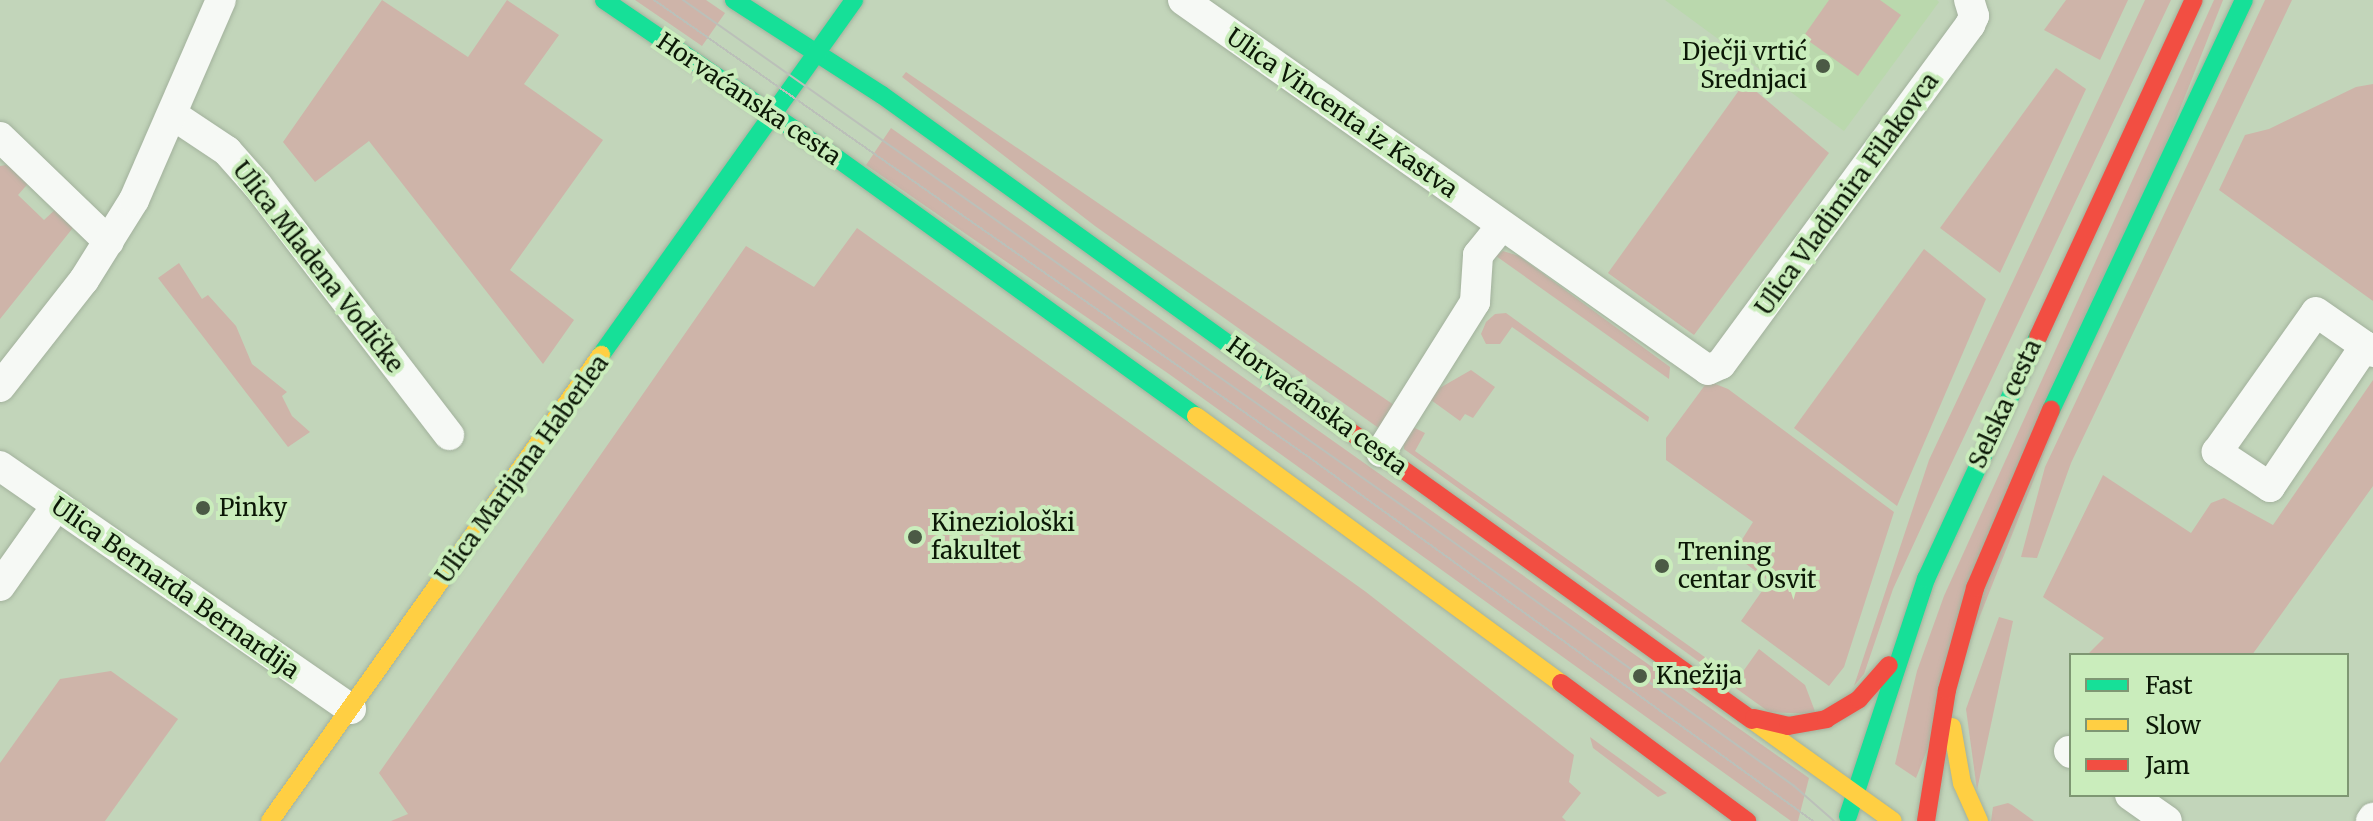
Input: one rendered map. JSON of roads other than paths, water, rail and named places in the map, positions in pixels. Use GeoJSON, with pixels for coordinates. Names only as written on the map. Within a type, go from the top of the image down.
{"type":"FeatureCollection","features":[{"type":"Feature","properties":{"kind":"street"},"geometry":{"type":"LineString","coordinates":[[0,387],[109,242],[173,115],[221,0]]}},
{"type":"Feature","properties":{"kind":"street","name":"Horvaćanska cesta"},"geometry":{"type":"LineString","coordinates":[[604,0],[774,116],[1411,571],[1747,821]]}},
{"type":"Feature","properties":{"kind":"street","name":"Horvaćanska cesta"},"geometry":{"type":"LineString","coordinates":[[734,0],[816,53],[1381,452],[1893,821]]}},
{"type":"Feature","properties":{"kind":"street","name":"Ulica Marijana Haberlea"},"geometry":{"type":"LineString","coordinates":[[270,821],[854,0]]}},
{"type":"Feature","properties":{"kind":"street","name":"Ulica Vincenta iz Kastva"},"geometry":{"type":"LineString","coordinates":[[1183,0],[1700,365]]}},
{"type":"Feature","properties":{"kind":"street","name":"Ulica Vladimira Filakovca"},"geometry":{"type":"LineString","coordinates":[[1700,365],[1708,370],[1721,364],[1829,222],[1970,25],[1974,16],[1969,0]]}},
{"type":"Feature","properties":{"kind":"street","name":"Selska cesta"},"geometry":{"type":"LineString","coordinates":[[1846,821],[1898,653],[1952,520],[2194,0]]}},
{"type":"Feature","properties":{"kind":"street","name":"Selska cesta"},"geometry":{"type":"LineString","coordinates":[[1926,821],[1947,690],[1975,588],[1999,526],[2244,0]]}},
{"type":"Feature","properties":{"kind":"street","name":"Ulica Mladena Vodičke"},"geometry":{"type":"LineString","coordinates":[[173,115],[227,151],[258,186],[449,435]]}},
{"type":"Feature","properties":{"kind":"street"},"geometry":{"type":"LineString","coordinates":[[0,137],[109,242]]}},
{"type":"Feature","properties":{"kind":"street"},"geometry":{"type":"LineString","coordinates":[[1381,452],[1468,315],[1478,292],[1478,255],[1502,225]]}},
{"type":"Feature","properties":{"kind":"street"},"geometry":{"type":"LineString","coordinates":[[2316,312],[2369,349],[2270,487],[2217,452],[2316,312]]}},
{"type":"Feature","properties":{"kind":"street","name":"Ulica Bernarda Bernardija"},"geometry":{"type":"LineString","coordinates":[[0,466],[351,709]]}},
{"type":"Feature","properties":{"kind":"street"},"geometry":{"type":"LineString","coordinates":[[0,586],[57,505]]}},
{"type":"Feature","properties":{"kind":"street"},"geometry":{"type":"LineString","coordinates":[[1753,718],[1788,726],[1826,719],[1859,699],[1898,653]]}},
{"type":"Feature","properties":{"kind":"street"},"geometry":{"type":"LineString","coordinates":[[1947,690],[1962,783],[1979,821]]}},
{"type":"Feature","properties":{"kind":"street"},"geometry":{"type":"LineString","coordinates":[[1694,783],[1725,821]]}},
{"type":"Feature","properties":{"kind":"street"},"geometry":{"type":"LineString","coordinates":[[2133,797],[2167,821]]}},
{"type":"Feature","properties":{"kind":"tram line"},"geometry":{"type":"LineString","coordinates":[[654,0],[1310,458],[1813,821]]}},
{"type":"Feature","properties":{"kind":"tram line"},"geometry":{"type":"LineString","coordinates":[[683,0],[1424,521],[1794,786],[1834,821]]}},
{"type":"Feature","properties":{"kind":"place","name":"Dječji vrtić Srednjaci"},"geometry":{"type":"Point","coordinates":[1823,66]}},
{"type":"Feature","properties":{"kind":"place","name":"Pinky"},"geometry":{"type":"Point","coordinates":[203,508]}},
{"type":"Feature","properties":{"kind":"place","name":"Kineziološki fakultet"},"geometry":{"type":"Point","coordinates":[915,537]}},
{"type":"Feature","properties":{"kind":"place","name":"Trening centar Osvit"},"geometry":{"type":"Point","coordinates":[1662,566]}},
{"type":"Feature","properties":{"kind":"place","name":"Knežija"},"geometry":{"type":"Point","coordinates":[1640,676]}}]}
